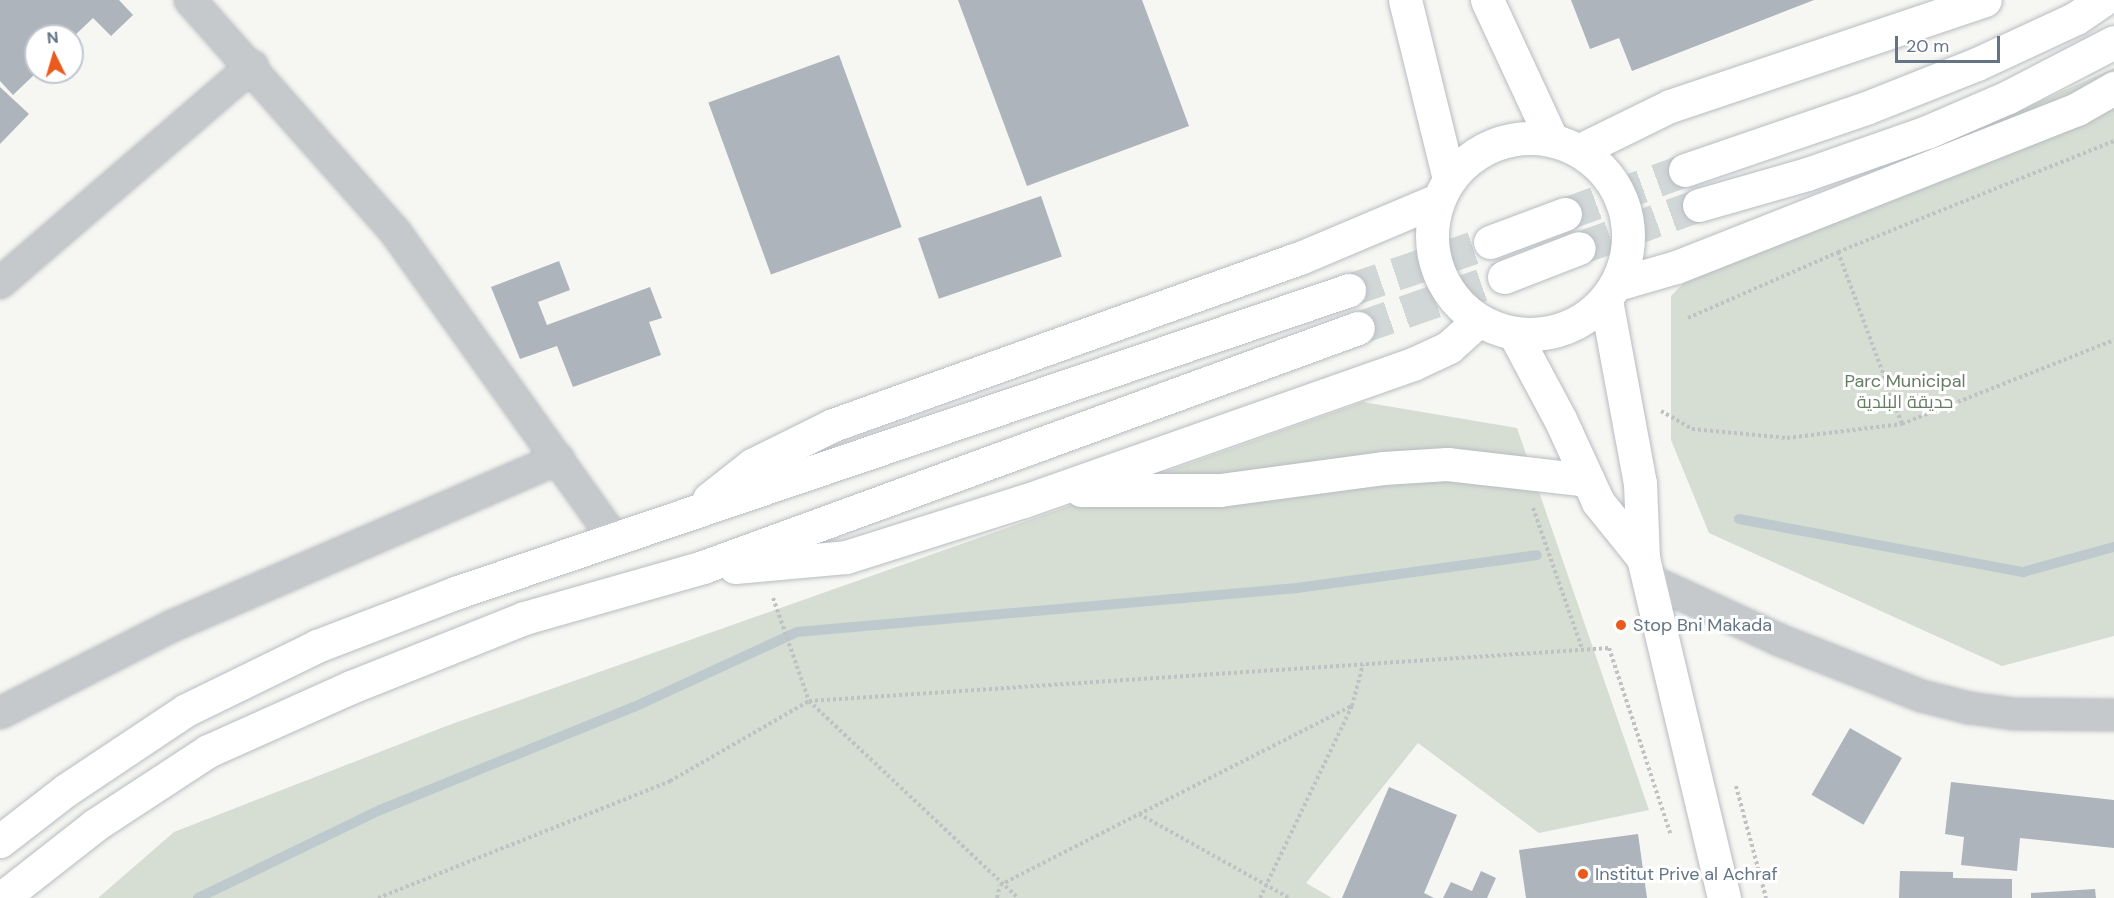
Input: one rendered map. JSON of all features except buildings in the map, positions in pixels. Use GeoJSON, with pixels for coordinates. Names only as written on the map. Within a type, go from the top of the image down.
{"type":"FeatureCollection","features":[{"type":"Feature","properties":{"kind":"main road"},"geometry":{"type":"LineString","coordinates":[[1405,0],[1443,190]]}},
{"type":"Feature","properties":{"kind":"main road"},"geometry":{"type":"LineString","coordinates":[[1487,0],[1565,144],[1600,166],[1617,186],[1626,209],[1630,235],[1626,261],[1611,292],[1640,483],[1646,569],[1724,898]]}},
{"type":"Feature","properties":{"kind":"main road"},"geometry":{"type":"LineString","coordinates":[[1985,0],[1670,106],[1619,128],[1565,144],[1512,138],[1476,152],[1443,190],[1431,227],[1433,254],[1442,280],[1458,303],[1479,320],[1514,333],[1564,329],[1611,292],[2077,109],[2114,88]]}},
{"type":"Feature","properties":{"kind":"main road"},"geometry":{"type":"LineString","coordinates":[[1685,170],[1866,108],[1977,64],[2076,18],[2103,0]]}},
{"type":"Feature","properties":{"kind":"main road"},"geometry":{"type":"LineString","coordinates":[[1699,205],[1807,174],[1927,132],[2007,97],[2114,42]]}},
{"type":"Feature","properties":{"kind":"main road"},"geometry":{"type":"LineString","coordinates":[[691,513],[752,465],[833,425],[1289,262],[1443,190]]}},
{"type":"Feature","properties":{"kind":"main road"},"geometry":{"type":"LineString","coordinates":[[1490,242],[1565,214]]}},
{"type":"Feature","properties":{"kind":"main road"},"geometry":{"type":"LineString","coordinates":[[1504,277],[1579,248]]}},
{"type":"Feature","properties":{"kind":"main road"},"geometry":{"type":"LineString","coordinates":[[0,841],[66,790],[186,710],[317,646],[455,593],[1349,290]]}},
{"type":"Feature","properties":{"kind":"main road"},"geometry":{"type":"LineString","coordinates":[[703,567],[846,557],[1055,490],[1413,364],[1449,347],[1479,320]]}},
{"type":"Feature","properties":{"kind":"main road"},"geometry":{"type":"LineString","coordinates":[[2,898],[95,825],[208,752],[351,687],[524,618],[703,567],[1358,328]]}},
{"type":"Feature","properties":{"kind":"main road"},"geometry":{"type":"LineString","coordinates":[[1514,333],[1588,480],[1619,532],[1646,569]]}},
{"type":"Feature","properties":{"kind":"main road"},"geometry":{"type":"LineString","coordinates":[[1055,490],[1220,490],[1383,468],[1447,464],[1588,480]]}},
{"type":"Feature","properties":{"kind":"street"},"geometry":{"type":"LineString","coordinates":[[190,0],[252,66],[396,233],[615,540]]}},
{"type":"Feature","properties":{"kind":"street"},"geometry":{"type":"LineString","coordinates":[[0,283],[252,66]]}},
{"type":"Feature","properties":{"kind":"street"},"geometry":{"type":"LineString","coordinates":[[0,713],[162,630],[558,459]]}},
{"type":"Feature","properties":{"kind":"street"},"geometry":{"type":"LineString","coordinates":[[1646,569],[1787,644],[1922,696],[1969,708],[2014,714],[2114,715]]}},
{"type":"Feature","properties":{"kind":"path"},"geometry":{"type":"LineString","coordinates":[[1688,318],[1838,252],[2114,141]]}},
{"type":"Feature","properties":{"kind":"path"},"geometry":{"type":"LineString","coordinates":[[1838,252],[1902,424]]}},
{"type":"Feature","properties":{"kind":"path"},"geometry":{"type":"LineString","coordinates":[[1654,405],[1692,429],[1786,438],[1902,424],[2114,340]]}},
{"type":"Feature","properties":{"kind":"path"},"geometry":{"type":"LineString","coordinates":[[1521,473],[1582,649]]}},
{"type":"Feature","properties":{"kind":"path"},"geometry":{"type":"LineString","coordinates":[[780,618],[809,701],[1000,885],[1018,898]]}},
{"type":"Feature","properties":{"kind":"path"},"geometry":{"type":"LineString","coordinates":[[378,898],[670,780],[809,701],[1582,649],[1609,648],[1673,841]]}},
{"type":"Feature","properties":{"kind":"path"},"geometry":{"type":"LineString","coordinates":[[1260,898],[1352,706],[1363,664]]}},
{"type":"Feature","properties":{"kind":"path"},"geometry":{"type":"LineString","coordinates":[[997,898],[1000,885],[1352,706]]}},
{"type":"Feature","properties":{"kind":"path"},"geometry":{"type":"LineString","coordinates":[[1139,814],[1290,898]]}},
{"type":"Feature","properties":{"kind":"green space","name":"Parc Municipal حديقة البلدية"},"geometry":{"type":"Polygon","coordinates":[[[2114,68],[2114,636],[2002,666],[1709,533],[1671,440],[1671,296],[1720,246],[2114,68]]]}},
{"type":"Feature","properties":{"kind":"green space"},"geometry":{"type":"Polygon","coordinates":[[[1363,402],[1517,428],[1649,810],[1539,833],[1418,743],[1306,883],[1332,898],[98,898],[174,832],[449,725],[1363,402]]]}},
{"type":"Feature","properties":{"kind":"waterway"},"geometry":{"type":"LineString","coordinates":[[1739,519],[2023,572],[2114,547]]}},
{"type":"Feature","properties":{"kind":"waterway"},"geometry":{"type":"LineString","coordinates":[[198,898],[380,810],[634,707],[797,632],[1297,588],[1537,555]]}},
{"type":"Feature","properties":{"kind":"tunnel"},"geometry":{"type":"LineString","coordinates":[[1565,214],[1685,170]]}},
{"type":"Feature","properties":{"kind":"tunnel"},"geometry":{"type":"LineString","coordinates":[[1579,248],[1699,205]]}},
{"type":"Feature","properties":{"kind":"tunnel"},"geometry":{"type":"LineString","coordinates":[[1349,290],[1490,242]]}},
{"type":"Feature","properties":{"kind":"tunnel"},"geometry":{"type":"LineString","coordinates":[[1358,328],[1504,277]]}},
{"type":"Feature","properties":{"kind":"place","name":"Stop Bni Makada"},"geometry":{"type":"Point","coordinates":[1621,625]}},
{"type":"Feature","properties":{"kind":"place","name":"Institut Prive al Achraf"},"geometry":{"type":"Point","coordinates":[1583,874]}}]}
